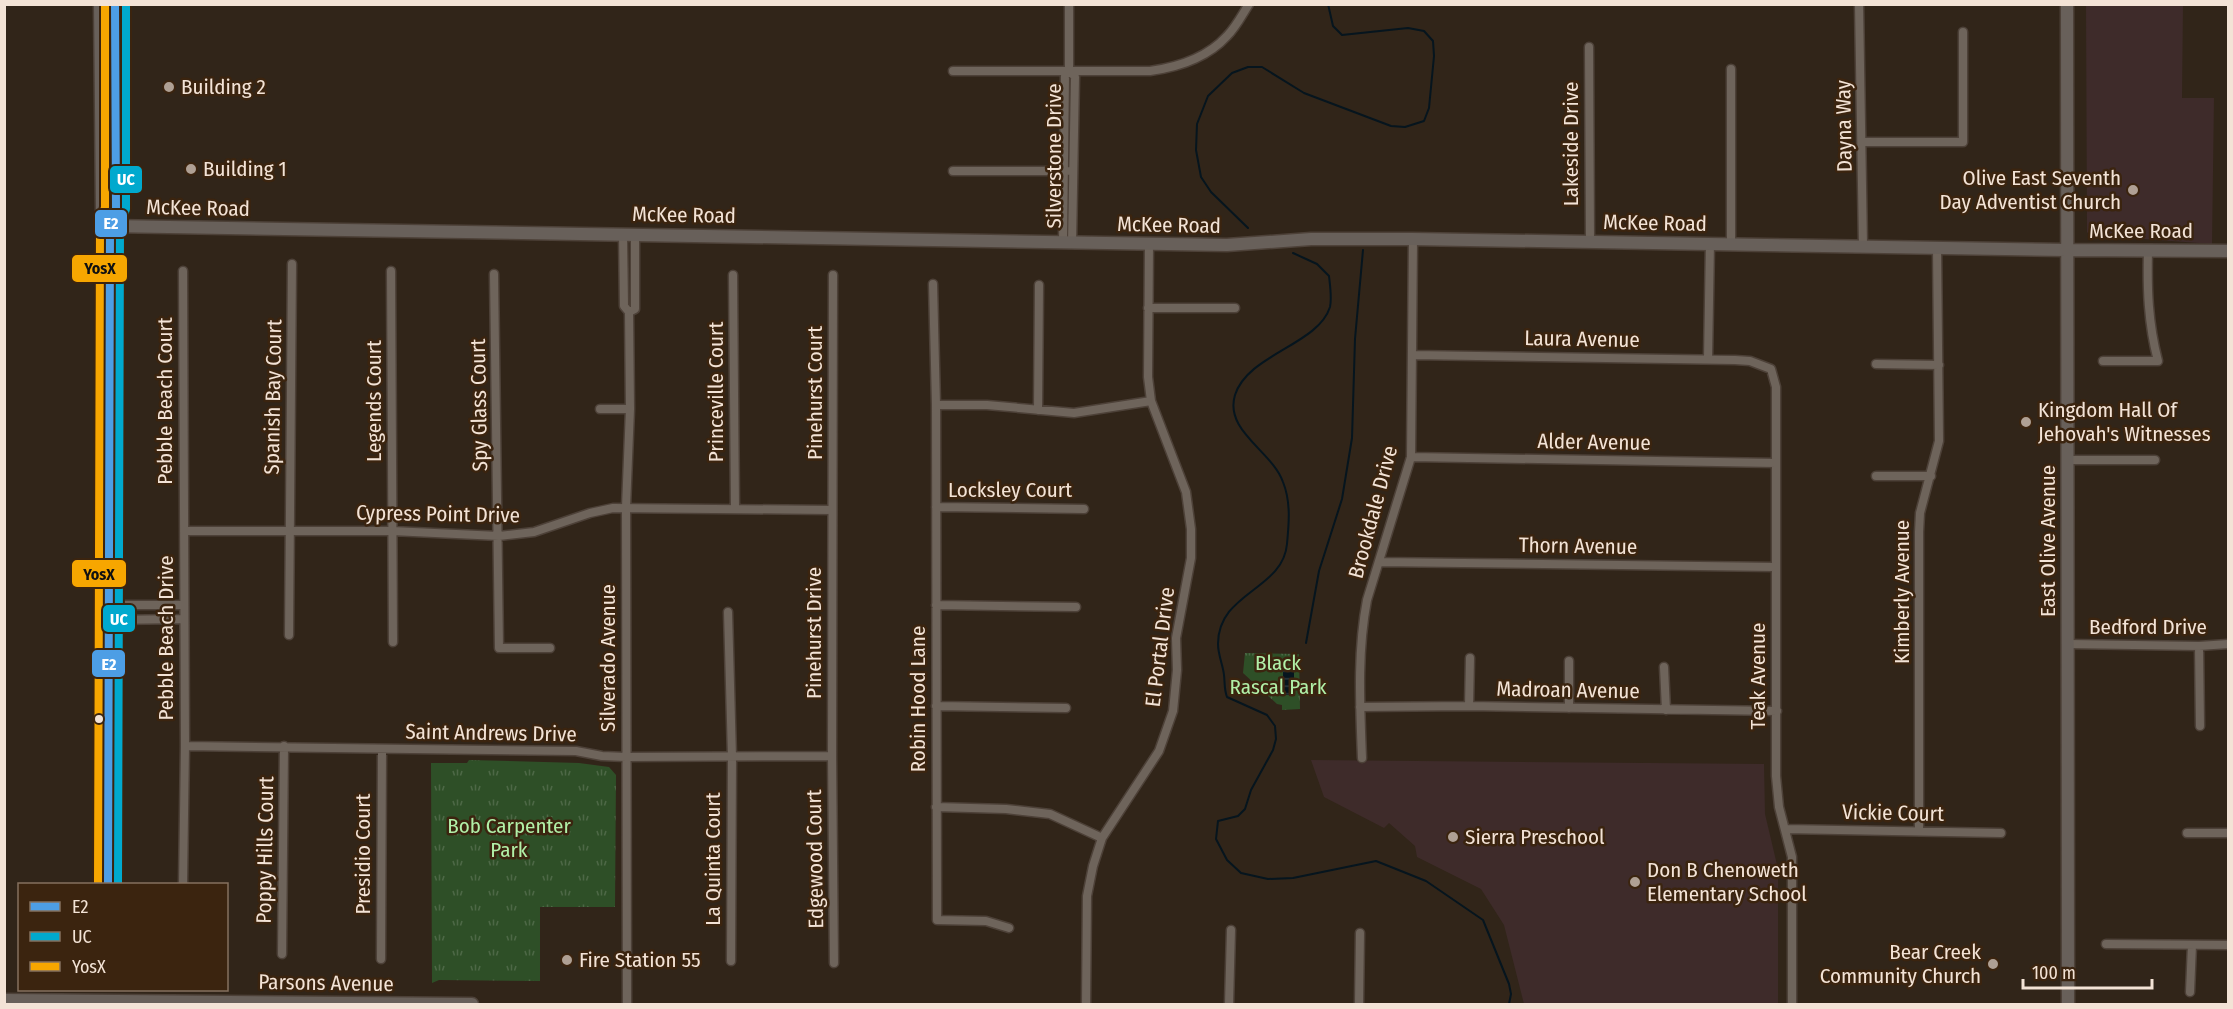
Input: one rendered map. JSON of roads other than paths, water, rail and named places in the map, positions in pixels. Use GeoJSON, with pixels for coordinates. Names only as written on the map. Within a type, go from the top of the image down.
{"type":"FeatureCollection","features":[{"type":"Feature","properties":{"kind":"street"},"geometry":{"type":"LineString","coordinates":[[100,4],[102,210],[110,226]]}},
{"type":"Feature","properties":{"kind":"street"},"geometry":{"type":"LineString","coordinates":[[106,4],[107,28],[115,41]]}},
{"type":"Feature","properties":{"kind":"street"},"geometry":{"type":"LineString","coordinates":[[108,883],[110,226],[116,209],[115,4]]}},
{"type":"Feature","properties":{"kind":"street","name":"Silverstone Drive"},"geometry":{"type":"LineString","coordinates":[[1067,242],[1068,171],[1065,75],[1069,69],[1069,4]]}},
{"type":"Feature","properties":{"kind":"street"},"geometry":{"type":"LineString","coordinates":[[953,71],[1069,69],[1150,71],[1177,67],[1208,53],[1228,36],[1249,4]]}},
{"type":"Feature","properties":{"kind":"street","name":"Dayna Way"},"geometry":{"type":"LineString","coordinates":[[1859,4],[1863,246]]}},
{"type":"Feature","properties":{"kind":"street","name":"East Olive Avenue"},"geometry":{"type":"LineString","coordinates":[[2067,4],[2068,1005]]}},
{"type":"Feature","properties":{"kind":"street"},"geometry":{"type":"LineString","coordinates":[[1863,142],[1963,142],[1963,32]]}},
{"type":"Feature","properties":{"kind":"street","name":"Lakeside Drive"},"geometry":{"type":"LineString","coordinates":[[1589,47],[1590,241]]}},
{"type":"Feature","properties":{"kind":"street"},"geometry":{"type":"LineString","coordinates":[[1731,69],[1731,244]]}},
{"type":"Feature","properties":{"kind":"street"},"geometry":{"type":"LineString","coordinates":[[953,171],[1068,171]]}},
{"type":"Feature","properties":{"kind":"street","name":"McKee Road"},"geometry":{"type":"LineString","coordinates":[[110,226],[1227,245],[1311,239],[1413,239],[2229,251]]}},
{"type":"Feature","properties":{"kind":"street","name":"Silverado Avenue"},"geometry":{"type":"LineString","coordinates":[[627,1005],[626,507],[630,410],[629,312],[635,309],[629,234]]}},
{"type":"Feature","properties":{"kind":"street","name":"Brookdale Drive"},"geometry":{"type":"LineString","coordinates":[[1362,758],[1361,641],[1367,600],[1411,457],[1413,239]]}},
{"type":"Feature","properties":{"kind":"street"},"geometry":{"type":"LineString","coordinates":[[1708,359],[1710,243]]}},
{"type":"Feature","properties":{"kind":"street","name":"El Portal Drive"},"geometry":{"type":"LineString","coordinates":[[1086,1005],[1087,896],[1102,838],[1159,751],[1173,711],[1177,670],[1176,638],[1191,558],[1191,529],[1186,492],[1151,401],[1147,363],[1149,244]]}},
{"type":"Feature","properties":{"kind":"street","name":"Kimberly Avenue"},"geometry":{"type":"LineString","coordinates":[[1919,831],[1919,532],[1920,513],[1939,441],[1937,248]]}},
{"type":"Feature","properties":{"kind":"street"},"geometry":{"type":"LineString","coordinates":[[2103,361],[2158,361],[2150,331],[2147,296],[2148,250]]}},
{"type":"Feature","properties":{"kind":"street","name":"Spanish Bay Court"},"geometry":{"type":"LineString","coordinates":[[289,635],[292,264]]}},
{"type":"Feature","properties":{"kind":"street","name":"Legends Court"},"geometry":{"type":"LineString","coordinates":[[391,271],[393,642]]}},
{"type":"Feature","properties":{"kind":"street","name":"Pebble Beach Court"},"geometry":{"type":"LineString","coordinates":[[183,272],[184,531]]}},
{"type":"Feature","properties":{"kind":"street","name":"Spy Glass Court"},"geometry":{"type":"LineString","coordinates":[[494,274],[499,648],[550,648]]}},
{"type":"Feature","properties":{"kind":"street","name":"Princeville Court"},"geometry":{"type":"LineString","coordinates":[[733,275],[735,509]]}},
{"type":"Feature","properties":{"kind":"street","name":"Pinehurst Court"},"geometry":{"type":"LineString","coordinates":[[832,510],[833,275]]}},
{"type":"Feature","properties":{"kind":"street","name":"Robin Hood Lane"},"geometry":{"type":"LineString","coordinates":[[933,284],[936,405],[937,920],[986,921],[1009,928]]}},
{"type":"Feature","properties":{"kind":"street"},"geometry":{"type":"LineString","coordinates":[[1038,410],[1039,285]]}},
{"type":"Feature","properties":{"kind":"street"},"geometry":{"type":"LineString","coordinates":[[1148,308],[1235,308]]}},
{"type":"Feature","properties":{"kind":"street","name":"Laura Avenue"},"geometry":{"type":"LineString","coordinates":[[1413,355],[1750,361]]}},
{"type":"Feature","properties":{"kind":"street","name":"Teak Avenue"},"geometry":{"type":"LineString","coordinates":[[1750,361],[1771,369],[1776,387],[1777,783],[1792,857],[1792,1005]]}},
{"type":"Feature","properties":{"kind":"street"},"geometry":{"type":"LineString","coordinates":[[1876,364],[1939,365]]}},
{"type":"Feature","properties":{"kind":"street"},"geometry":{"type":"LineString","coordinates":[[936,405],[987,405],[1074,413],[1151,401]]}},
{"type":"Feature","properties":{"kind":"street"},"geometry":{"type":"LineString","coordinates":[[600,410],[630,410]]}},
{"type":"Feature","properties":{"kind":"street","name":"Alder Avenue"},"geometry":{"type":"LineString","coordinates":[[1411,457],[1776,463]]}},
{"type":"Feature","properties":{"kind":"street"},"geometry":{"type":"LineString","coordinates":[[2067,460],[2155,460]]}},
{"type":"Feature","properties":{"kind":"street"},"geometry":{"type":"LineString","coordinates":[[1876,476],[1931,476]]}},
{"type":"Feature","properties":{"kind":"street","name":"Locksley Court"},"geometry":{"type":"LineString","coordinates":[[936,507],[1084,508]]}},
{"type":"Feature","properties":{"kind":"street","name":"Cypress Point Drive"},"geometry":{"type":"LineString","coordinates":[[184,531],[392,531],[499,536],[534,532],[590,513],[613,508],[832,510]]}},
{"type":"Feature","properties":{"kind":"street","name":"Pinehurst Drive"},"geometry":{"type":"LineString","coordinates":[[832,510],[832,756]]}},
{"type":"Feature","properties":{"kind":"street","name":"Pebble Beach Drive"},"geometry":{"type":"LineString","coordinates":[[183,883],[184,531]]}},
{"type":"Feature","properties":{"kind":"street","name":"Thorn Avenue"},"geometry":{"type":"LineString","coordinates":[[1379,562],[1776,567]]}},
{"type":"Feature","properties":{"kind":"street"},"geometry":{"type":"LineString","coordinates":[[110,605],[184,605]]}},
{"type":"Feature","properties":{"kind":"street"},"geometry":{"type":"LineString","coordinates":[[936,605],[1076,607]]}},
{"type":"Feature","properties":{"kind":"street","name":"La Quinta Court"},"geometry":{"type":"LineString","coordinates":[[728,612],[732,758],[731,960]]}},
{"type":"Feature","properties":{"kind":"street"},"geometry":{"type":"LineString","coordinates":[[110,620],[184,619]]}},
{"type":"Feature","properties":{"kind":"street","name":"Bedford Drive"},"geometry":{"type":"LineString","coordinates":[[2068,644],[2199,646],[2229,644]]}},
{"type":"Feature","properties":{"kind":"street"},"geometry":{"type":"LineString","coordinates":[[2199,646],[2200,726]]}},
{"type":"Feature","properties":{"kind":"street"},"geometry":{"type":"LineString","coordinates":[[1469,706],[1470,658]]}},
{"type":"Feature","properties":{"kind":"street"},"geometry":{"type":"LineString","coordinates":[[1569,661],[1569,708]]}},
{"type":"Feature","properties":{"kind":"street"},"geometry":{"type":"LineString","coordinates":[[1664,667],[1666,710]]}},
{"type":"Feature","properties":{"kind":"street"},"geometry":{"type":"LineString","coordinates":[[936,706],[1066,708]]}},
{"type":"Feature","properties":{"kind":"street","name":"Madroan Avenue"},"geometry":{"type":"LineString","coordinates":[[1360,707],[1469,706],[1776,711]]}},
{"type":"Feature","properties":{"kind":"street","name":"Saint Andrews Drive"},"geometry":{"type":"LineString","coordinates":[[185,746],[576,751],[602,756],[626,757],[832,756]]}},
{"type":"Feature","properties":{"kind":"street","name":"Poppy Hills Court"},"geometry":{"type":"LineString","coordinates":[[282,954],[284,747]]}},
{"type":"Feature","properties":{"kind":"street","name":"Presidio Court"},"geometry":{"type":"LineString","coordinates":[[381,960],[382,750]]}},
{"type":"Feature","properties":{"kind":"street","name":"Edgewood Court"},"geometry":{"type":"LineString","coordinates":[[832,756],[834,963]]}},
{"type":"Feature","properties":{"kind":"street"},"geometry":{"type":"LineString","coordinates":[[936,807],[1006,808],[1050,814],[1102,838]]}},
{"type":"Feature","properties":{"kind":"street","name":"Vickie Court"},"geometry":{"type":"LineString","coordinates":[[1785,829],[2001,833]]}},
{"type":"Feature","properties":{"kind":"street"},"geometry":{"type":"LineString","coordinates":[[2187,833],[2229,833]]}},
{"type":"Feature","properties":{"kind":"street"},"geometry":{"type":"LineString","coordinates":[[1229,1005],[1231,930]]}},
{"type":"Feature","properties":{"kind":"street"},"geometry":{"type":"LineString","coordinates":[[1359,1005],[1360,933]]}},
{"type":"Feature","properties":{"kind":"street"},"geometry":{"type":"LineString","coordinates":[[2106,944],[2229,945]]}},
{"type":"Feature","properties":{"kind":"street"},"geometry":{"type":"LineString","coordinates":[[2190,992],[2192,945]]}},
{"type":"Feature","properties":{"kind":"street","name":"Parsons Avenue"},"geometry":{"type":"LineString","coordinates":[[4,1000],[107,998],[472,1005]]}},
{"type":"Feature","properties":{"kind":"water"},"geometry":{"type":"Polygon","coordinates":[[[1283,667],[1294,667],[1294,695],[1283,695],[1283,667]]]}},
{"type":"Feature","properties":{"kind":"waterway"},"geometry":{"type":"LineString","coordinates":[[1248,228],[1211,192],[1201,177],[1196,150],[1197,124],[1208,96],[1232,73],[1248,67],[1262,67],[1304,93],[1391,126],[1405,127],[1424,121],[1429,108],[1434,56],[1433,41],[1424,31],[1408,28],[1342,35],[1333,26],[1328,4]]}},
{"type":"Feature","properties":{"kind":"waterway"},"geometry":{"type":"LineString","coordinates":[[1306,643],[1319,571],[1342,499],[1352,438],[1355,339],[1363,250]]}},
{"type":"Feature","properties":{"kind":"waterway"},"geometry":{"type":"LineString","coordinates":[[1293,253],[1317,264],[1329,276],[1330,307],[1323,320],[1312,331],[1268,359],[1242,381],[1235,395],[1233,408],[1242,430],[1269,460],[1283,482],[1289,520],[1287,544],[1283,559],[1275,572],[1228,613],[1221,627],[1218,644],[1227,697],[1267,715],[1275,726],[1276,739],[1273,750],[1251,790],[1245,809],[1238,816],[1218,821],[1216,839],[1227,860],[1241,873],[1268,879],[1293,878],[1376,861],[1426,881],[1483,920],[1509,984],[1511,994],[1509,1004]]}},
{"type":"Feature","properties":{"kind":"place","name":"Building 2"},"geometry":{"type":"Point","coordinates":[169,87]}},
{"type":"Feature","properties":{"kind":"place","name":"Building 1"},"geometry":{"type":"Point","coordinates":[191,169]}},
{"type":"Feature","properties":{"kind":"place","name":"Olive East Seventh Day Adventist Church"},"geometry":{"type":"Point","coordinates":[2133,190]}},
{"type":"Feature","properties":{"kind":"place","name":"Kingdom Hall Of Jehovah's Witnesses"},"geometry":{"type":"Point","coordinates":[2026,422]}},
{"type":"Feature","properties":{"kind":"place","name":"Sierra Preschool"},"geometry":{"type":"Point","coordinates":[1453,837]}},
{"type":"Feature","properties":{"kind":"place","name":"Don B Chenoweth Elementary School"},"geometry":{"type":"Point","coordinates":[1635,882]}},
{"type":"Feature","properties":{"kind":"place","name":"Fire Station 55"},"geometry":{"type":"Point","coordinates":[567,960]}},
{"type":"Feature","properties":{"kind":"place","name":"Bear Creek Community Church"},"geometry":{"type":"Point","coordinates":[1993,964]}},
{"type":"Feature","properties":{"kind":"park label","name":"Black Rascal Park"},"geometry":{"type":"Point","coordinates":[1278,675]}},
{"type":"Feature","properties":{"kind":"park label","name":"Bob Carpenter Park"},"geometry":{"type":"Point","coordinates":[509,838]}}]}
